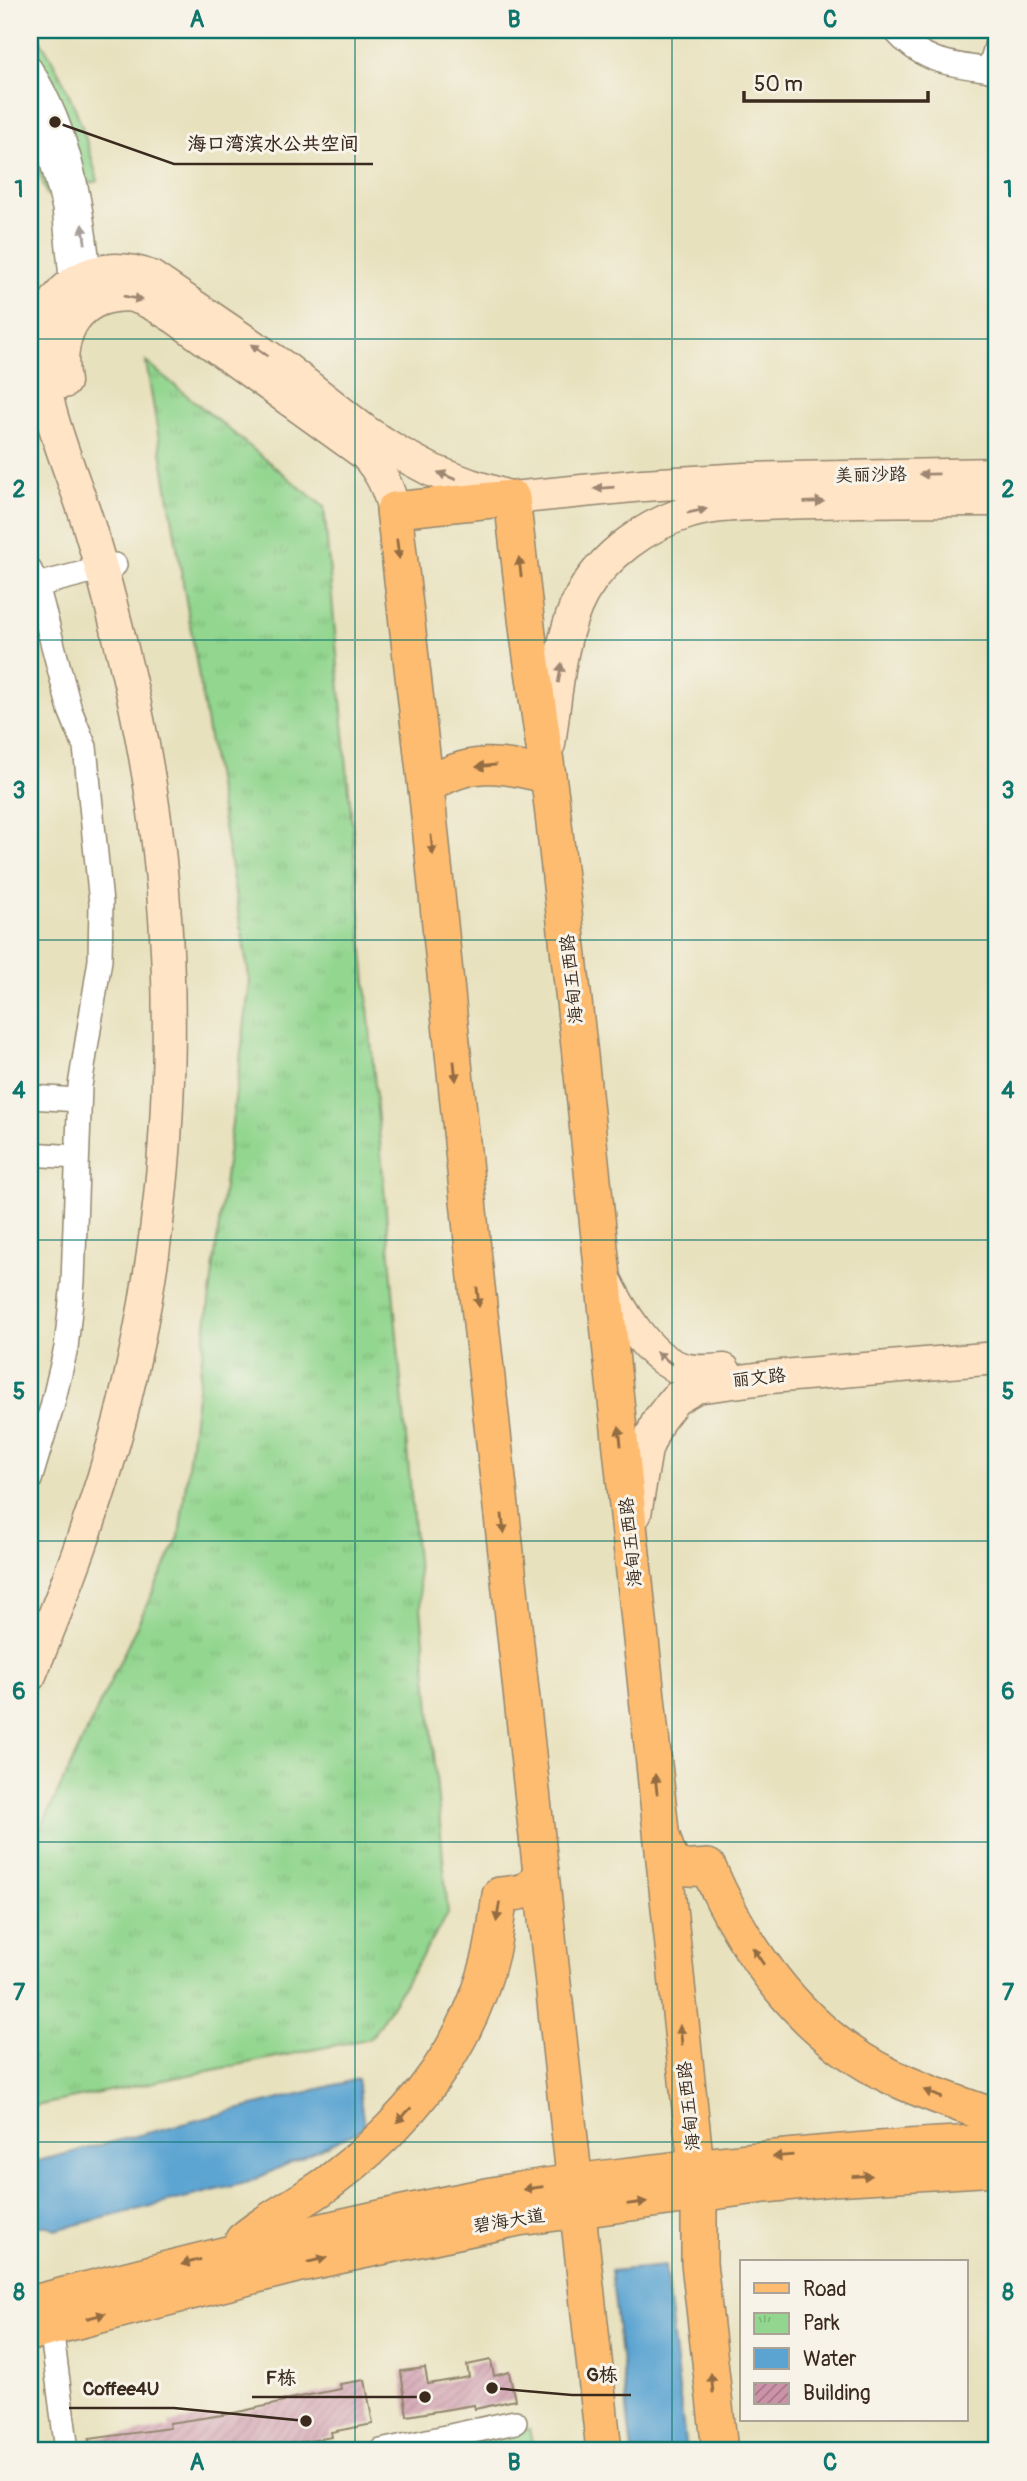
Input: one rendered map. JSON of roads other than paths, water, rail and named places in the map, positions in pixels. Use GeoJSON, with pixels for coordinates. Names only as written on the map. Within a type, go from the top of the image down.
{"type":"FeatureCollection","features":[{"type":"Feature","properties":{"kind":"main road"},"geometry":{"type":"LineString","coordinates":[[512,498],[394,510],[604,2451]]}},
{"type":"Feature","properties":{"kind":"main road","name":"海甸五西路"},"geometry":{"type":"LineString","coordinates":[[512,498],[579,1046],[663,1838],[697,2181],[699,2263],[720,2451]]}},
{"type":"Feature","properties":{"kind":"main road"},"geometry":{"type":"LineString","coordinates":[[426,787],[451,773],[483,765],[547,770]]}},
{"type":"Feature","properties":{"kind":"main road"},"geometry":{"type":"LineString","coordinates":[[663,1838],[668,1855],[677,1866],[686,1869],[708,1867],[744,1937],[777,1985],[811,2022],[890,2076],[946,2100],[997,2117]]}},
{"type":"Feature","properties":{"kind":"main road"},"geometry":{"type":"LineString","coordinates":[[229,2252],[254,2231],[332,2180],[410,2109],[434,2080],[457,2042],[475,2000],[491,1955],[500,1895],[519,1894],[530,1889],[538,1881],[541,1872]]}},
{"type":"Feature","properties":{"kind":"main road","name":"碧海大道"},"geometry":{"type":"LineString","coordinates":[[37,2321],[229,2252],[388,2215],[576,2197],[697,2181],[861,2149],[997,2143]]}},
{"type":"Feature","properties":{"kind":"main road","name":"碧海大道"},"geometry":{"type":"LineString","coordinates":[[697,2181],[833,2178],[997,2168]]}},
{"type":"Feature","properties":{"kind":"main road","name":"碧海大道"},"geometry":{"type":"LineString","coordinates":[[37,2321],[519,2218],[576,2197]]}},
{"type":"Feature","properties":{"kind":"street"},"geometry":{"type":"LineString","coordinates":[[894,30],[914,50],[926,57],[993,71],[997,43]]}},
{"type":"Feature","properties":{"kind":"street"},"geometry":{"type":"LineString","coordinates":[[30,68],[56,119],[71,163],[81,205],[82,294]]}},
{"type":"Feature","properties":{"kind":"street"},"geometry":{"type":"LineString","coordinates":[[30,89],[37,104],[64,208],[82,294]]}},
{"type":"Feature","properties":{"kind":"street"},"geometry":{"type":"LineString","coordinates":[[82,294],[121,270],[135,271],[151,277],[285,368],[366,432],[399,453],[431,470],[512,498],[643,485],[746,492]]}},
{"type":"Feature","properties":{"kind":"street"},"geometry":{"type":"LineString","coordinates":[[30,1702],[104,1519],[137,1402],[165,1255],[177,1144],[181,1022],[180,961],[172,850],[148,706],[108,567],[61,444],[43,372],[41,345],[45,319],[56,296],[131,296],[176,318],[365,454],[379,469],[394,510]]}},
{"type":"Feature","properties":{"kind":"street","name":"美丽沙路"},"geometry":{"type":"LineString","coordinates":[[746,492],[997,474]]}},
{"type":"Feature","properties":{"kind":"street"},"geometry":{"type":"LineString","coordinates":[[547,770],[559,674],[572,619],[581,595],[595,575],[630,542],[672,518],[746,492]]}},
{"type":"Feature","properties":{"kind":"street","name":"美丽沙路"},"geometry":{"type":"LineString","coordinates":[[746,492],[852,501],[997,500]]}},
{"type":"Feature","properties":{"kind":"street"},"geometry":{"type":"LineString","coordinates":[[30,1480],[66,1348],[74,1282],[79,1100],[100,960],[101,903],[85,747],[70,710],[33,577],[108,567]]}},
{"type":"Feature","properties":{"kind":"street"},"geometry":{"type":"LineString","coordinates":[[30,1675],[91,1516],[121,1415],[148,1287],[162,1177],[168,984],[161,878],[152,798],[108,567]]}},
{"type":"Feature","properties":{"kind":"street"},"geometry":{"type":"LineString","coordinates":[[30,1097],[79,1100]]}},
{"type":"Feature","properties":{"kind":"street"},"geometry":{"type":"LineString","coordinates":[[30,1154],[76,1157]]}},
{"type":"Feature","properties":{"kind":"street","name":"丽文路"},"geometry":{"type":"LineString","coordinates":[[602,1272],[616,1303],[641,1337],[667,1362],[694,1371],[997,1348]]}},
{"type":"Feature","properties":{"kind":"street","name":"丽文路"},"geometry":{"type":"LineString","coordinates":[[631,1540],[642,1471],[652,1433],[665,1410],[686,1392],[716,1382],[997,1358]]}},
{"type":"Feature","properties":{"kind":"street"},"geometry":{"type":"LineString","coordinates":[[37,2321],[67,2451]]}},
{"type":"Feature","properties":{"kind":"street"},"geometry":{"type":"LineString","coordinates":[[381,2451],[514,2422]]}},
{"type":"Feature","properties":{"kind":"water"},"geometry":{"type":"Polygon","coordinates":[[[358,2079],[364,2128],[249,2182],[55,2230],[49,2226],[30,2226],[30,2163],[358,2079]]]}},
{"type":"Feature","properties":{"kind":"water"},"geometry":{"type":"Polygon","coordinates":[[[665,2266],[686,2451],[632,2451],[611,2271],[665,2266]]]}},
{"type":"Feature","properties":{"kind":"place","name":"海口湾滨水公共空间"},"geometry":{"type":"Point","coordinates":[55,122]}},
{"type":"Feature","properties":{"kind":"place","name":"G栋"},"geometry":{"type":"Point","coordinates":[492,2388]}},
{"type":"Feature","properties":{"kind":"place","name":"F栋"},"geometry":{"type":"Point","coordinates":[425,2397]}},
{"type":"Feature","properties":{"kind":"place","name":"Coffee4U"},"geometry":{"type":"Point","coordinates":[306,2421]}}]}
